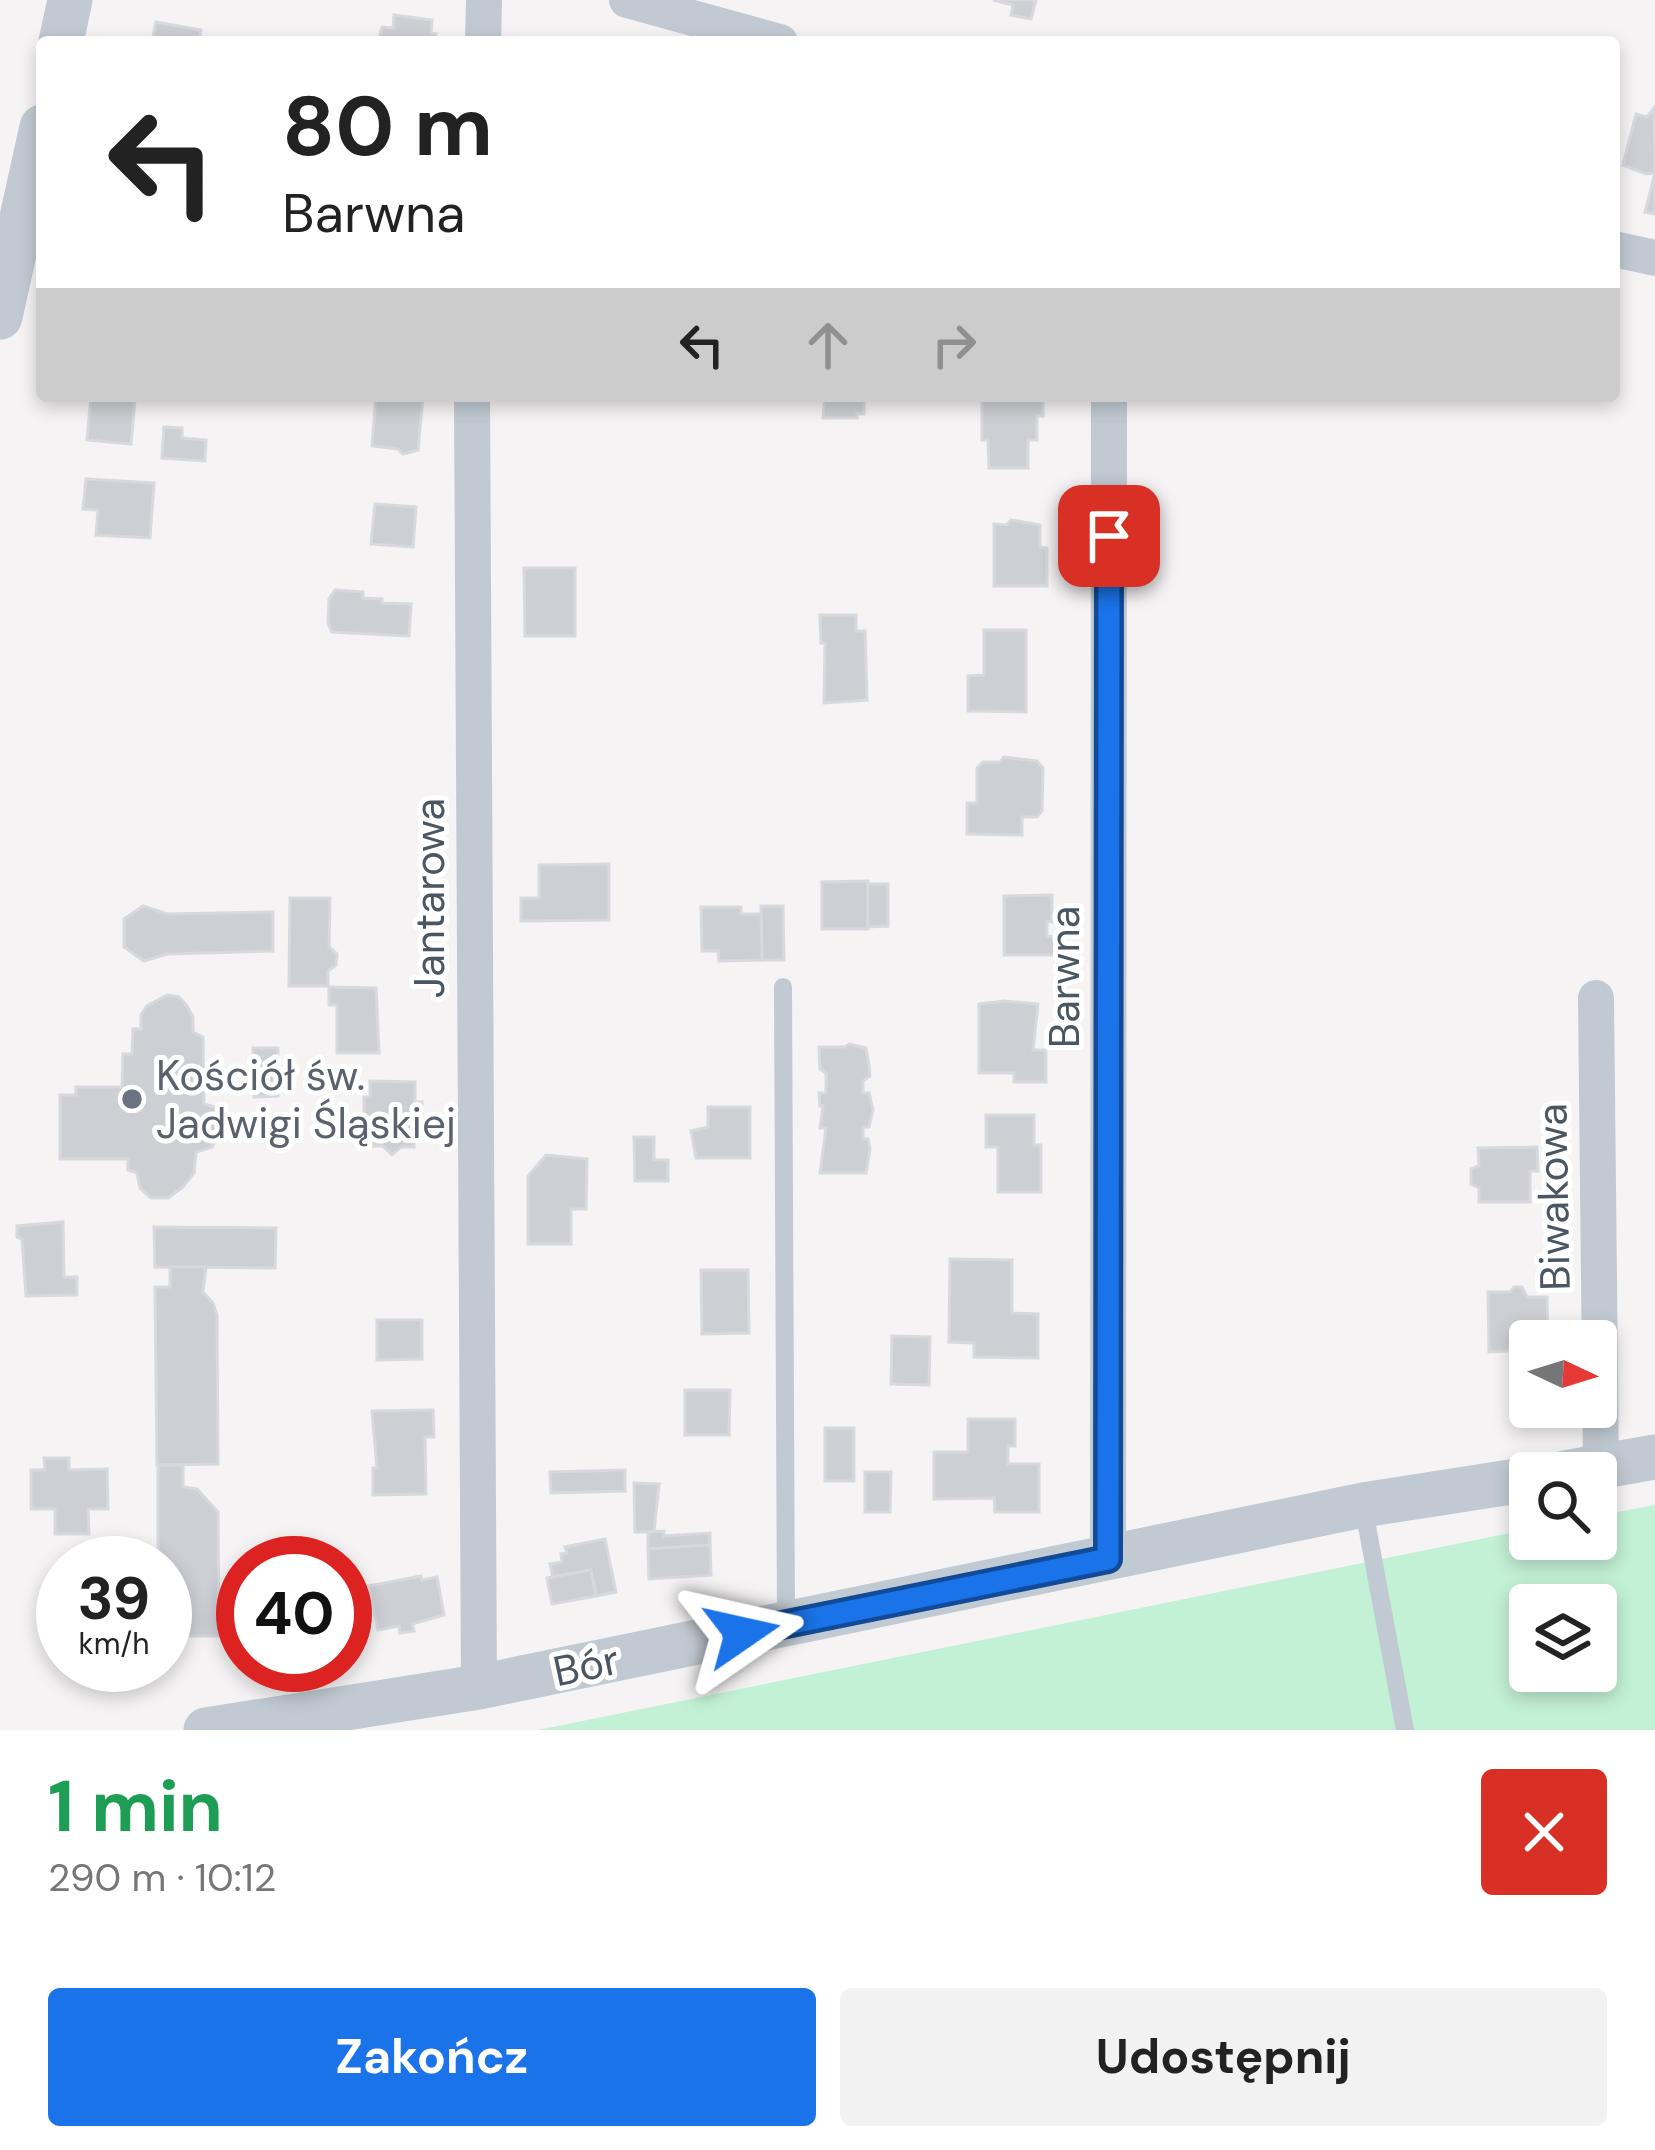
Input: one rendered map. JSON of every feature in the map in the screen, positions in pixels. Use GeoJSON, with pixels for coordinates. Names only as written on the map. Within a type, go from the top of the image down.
{"type":"FeatureCollection","features":[{"type":"Feature","properties":{"kind":"street"},"geometry":{"type":"LineString","coordinates":[[62,36],[70,0]]}},
{"type":"Feature","properties":{"kind":"street"},"geometry":{"type":"LineString","coordinates":[[483,36],[484,0]]}},
{"type":"Feature","properties":{"kind":"street"},"geometry":{"type":"LineString","coordinates":[[627,0],[758,36]]}},
{"type":"Feature","properties":{"kind":"street"},"geometry":{"type":"LineString","coordinates":[[0,317],[36,154]]}},
{"type":"Feature","properties":{"kind":"street"},"geometry":{"type":"LineString","coordinates":[[1620,249],[1655,258]]}},
{"type":"Feature","properties":{"kind":"street","name":"Jantarowa"},"geometry":{"type":"LineString","coordinates":[[472,402],[479,1687]]}},
{"type":"Feature","properties":{"kind":"street","name":"Barwna"},"geometry":{"type":"LineString","coordinates":[[1108,1559],[1109,402]]}},
{"type":"Feature","properties":{"kind":"street","name":"Biwakowa"},"geometry":{"type":"LineString","coordinates":[[1583,1452],[1596,998]]}},
{"type":"Feature","properties":{"kind":"street"},"geometry":{"type":"LineString","coordinates":[[1617,1463],[1655,1456]]}},
{"type":"Feature","properties":{"kind":"street","name":"Bór"},"geometry":{"type":"LineString","coordinates":[[206,1730],[479,1687],[1363,1505],[1509,1482]]}},
{"type":"Feature","properties":{"kind":"lane"},"geometry":{"type":"LineString","coordinates":[[783,987],[786,1624]]}},
{"type":"Feature","properties":{"kind":"lane"},"geometry":{"type":"LineString","coordinates":[[1363,1505],[1405,1730]]}},
{"type":"Feature","properties":{"kind":"green space"},"geometry":{"type":"Polygon","coordinates":[[[1655,1505],[1655,1730],[538,1730],[1509,1533],[1509,1560],[1617,1560],[1617,1512],[1655,1505]]]}},
{"type":"Feature","properties":{"kind":"building"},"geometry":{"type":"Polygon","coordinates":[[[993,0],[1036,0],[1031,19],[1011,15],[1013,5],[993,0]]]}},
{"type":"Feature","properties":{"kind":"building"},"geometry":{"type":"Polygon","coordinates":[[[394,15],[432,20],[431,33],[436,36],[380,36],[382,27],[393,28],[394,15]]]}},
{"type":"Feature","properties":{"kind":"building"},"geometry":{"type":"Polygon","coordinates":[[[156,22],[201,30],[200,36],[153,36],[156,22]]]}},
{"type":"Feature","properties":{"kind":"building"},"geometry":{"type":"Polygon","coordinates":[[[1654,108],[1655,173],[1646,174],[1623,165],[1636,114],[1647,117],[1654,108]]]}},
{"type":"Feature","properties":{"kind":"building"},"geometry":{"type":"Polygon","coordinates":[[[1655,173],[1655,214],[1645,212],[1655,173]]]}},
{"type":"Feature","properties":{"kind":"building"},"geometry":{"type":"Polygon","coordinates":[[[90,402],[135,402],[131,444],[87,440],[90,402]]]}},
{"type":"Feature","properties":{"kind":"building"},"geometry":{"type":"Polygon","coordinates":[[[376,402],[422,402],[418,450],[403,454],[372,446],[376,402]]]}},
{"type":"Feature","properties":{"kind":"building"},"geometry":{"type":"Polygon","coordinates":[[[824,402],[864,402],[864,414],[857,418],[823,418],[824,402]]]}},
{"type":"Feature","properties":{"kind":"building"},"geometry":{"type":"Polygon","coordinates":[[[982,402],[1043,402],[1043,416],[1037,416],[1037,440],[1028,440],[1028,468],[989,468],[988,440],[982,440],[982,402]]]}},
{"type":"Feature","properties":{"kind":"building"},"geometry":{"type":"Polygon","coordinates":[[[164,427],[182,428],[182,438],[206,440],[205,461],[162,458],[164,427]]]}},
{"type":"Feature","properties":{"kind":"building"},"geometry":{"type":"Polygon","coordinates":[[[86,479],[154,483],[150,538],[96,535],[98,510],[83,509],[86,479]]]}},
{"type":"Feature","properties":{"kind":"building"},"geometry":{"type":"Polygon","coordinates":[[[375,504],[416,507],[413,547],[371,544],[375,504]]]}},
{"type":"Feature","properties":{"kind":"building"},"geometry":{"type":"Polygon","coordinates":[[[1011,520],[1040,525],[1040,547],[1047,548],[1047,586],[994,586],[994,524],[1007,525],[1011,520]]]}},
{"type":"Feature","properties":{"kind":"building"},"geometry":{"type":"Polygon","coordinates":[[[524,568],[575,568],[575,636],[525,636],[524,568]]]}},
{"type":"Feature","properties":{"kind":"building"},"geometry":{"type":"Polygon","coordinates":[[[335,590],[363,592],[363,598],[382,599],[382,603],[411,604],[409,636],[332,632],[329,599],[335,590]]]}},
{"type":"Feature","properties":{"kind":"building"},"geometry":{"type":"Polygon","coordinates":[[[820,615],[856,615],[856,631],[865,631],[867,700],[824,703],[825,643],[821,643],[820,615]]]}},
{"type":"Feature","properties":{"kind":"building"},"geometry":{"type":"Polygon","coordinates":[[[984,630],[1026,630],[1026,712],[968,711],[968,676],[984,675],[984,630]]]}},
{"type":"Feature","properties":{"kind":"building"},"geometry":{"type":"Polygon","coordinates":[[[1004,757],[1037,761],[1043,768],[1042,811],[1037,817],[1022,817],[1022,835],[967,834],[967,803],[977,803],[977,768],[1004,757]]]}},
{"type":"Feature","properties":{"kind":"building"},"geometry":{"type":"Polygon","coordinates":[[[609,864],[609,920],[521,921],[521,898],[539,898],[539,865],[609,864]]]}},
{"type":"Feature","properties":{"kind":"building"},"geometry":{"type":"Polygon","coordinates":[[[868,881],[868,929],[822,929],[822,882],[868,881]]]}},
{"type":"Feature","properties":{"kind":"building"},"geometry":{"type":"Polygon","coordinates":[[[868,884],[888,884],[888,926],[868,927],[868,884]]]}},
{"type":"Feature","properties":{"kind":"building"},"geometry":{"type":"Polygon","coordinates":[[[1052,895],[1047,936],[1057,937],[1057,955],[1004,955],[1004,896],[1052,895]]]}},
{"type":"Feature","properties":{"kind":"building"},"geometry":{"type":"Polygon","coordinates":[[[290,898],[330,898],[329,947],[337,954],[336,965],[328,971],[328,986],[289,986],[290,898]]]}},
{"type":"Feature","properties":{"kind":"building"},"geometry":{"type":"Polygon","coordinates":[[[143,906],[167,914],[273,912],[273,951],[167,954],[144,961],[124,947],[124,919],[143,906]]]}},
{"type":"Feature","properties":{"kind":"building"},"geometry":{"type":"Polygon","coordinates":[[[761,906],[783,906],[784,960],[762,960],[761,906]]]}},
{"type":"Feature","properties":{"kind":"building"},"geometry":{"type":"Polygon","coordinates":[[[701,907],[741,907],[741,914],[761,914],[762,960],[719,961],[718,951],[702,951],[701,907]]]}},
{"type":"Feature","properties":{"kind":"building"},"geometry":{"type":"Polygon","coordinates":[[[329,987],[376,988],[379,1053],[337,1053],[337,1005],[329,1005],[329,987]]]}},
{"type":"Feature","properties":{"kind":"building","name":"Kościół św. Jadwigi Śląskiej"},"geometry":{"type":"Polygon","coordinates":[[[167,995],[179,997],[187,1006],[193,1032],[203,1037],[204,1104],[215,1107],[224,1126],[212,1147],[196,1152],[194,1173],[183,1187],[168,1198],[151,1198],[140,1188],[137,1173],[128,1170],[128,1159],[60,1159],[60,1095],[76,1095],[76,1087],[122,1087],[123,1054],[132,1054],[133,1029],[141,1029],[147,1006],[167,995]]]}},
{"type":"Feature","properties":{"kind":"building"},"geometry":{"type":"Polygon","coordinates":[[[979,1004],[1038,1004],[1033,1050],[1046,1050],[1046,1082],[1014,1082],[1014,1073],[979,1073],[979,1004]]]}},
{"type":"Feature","properties":{"kind":"building"},"geometry":{"type":"Polygon","coordinates":[[[849,1044],[866,1048],[869,1065],[870,1076],[863,1081],[863,1093],[869,1093],[873,1110],[869,1127],[863,1127],[863,1139],[868,1139],[870,1149],[866,1173],[820,1173],[826,1128],[820,1128],[823,1106],[819,1093],[826,1093],[826,1073],[820,1069],[819,1047],[849,1044]]]}},
{"type":"Feature","properties":{"kind":"building"},"geometry":{"type":"Polygon","coordinates":[[[253,1048],[278,1048],[278,1096],[254,1097],[253,1048]]]}},
{"type":"Feature","properties":{"kind":"building"},"geometry":{"type":"Polygon","coordinates":[[[370,1081],[415,1082],[415,1102],[422,1102],[422,1126],[414,1126],[414,1147],[401,1147],[392,1155],[383,1146],[369,1146],[364,1097],[370,1097],[370,1081]]]}},
{"type":"Feature","properties":{"kind":"building"},"geometry":{"type":"Polygon","coordinates":[[[708,1107],[750,1107],[750,1158],[696,1158],[691,1131],[708,1127],[708,1107]]]}},
{"type":"Feature","properties":{"kind":"building"},"geometry":{"type":"Polygon","coordinates":[[[986,1115],[1034,1115],[1034,1145],[1041,1145],[1041,1192],[998,1192],[998,1147],[986,1147],[986,1115]]]}},
{"type":"Feature","properties":{"kind":"building"},"geometry":{"type":"Polygon","coordinates":[[[634,1137],[654,1137],[654,1160],[668,1160],[668,1181],[635,1181],[634,1137]]]}},
{"type":"Feature","properties":{"kind":"building"},"geometry":{"type":"Polygon","coordinates":[[[1537,1147],[1538,1171],[1530,1171],[1530,1202],[1479,1202],[1479,1188],[1471,1184],[1471,1169],[1479,1166],[1478,1148],[1537,1147]]]}},
{"type":"Feature","properties":{"kind":"building"},"geometry":{"type":"Polygon","coordinates":[[[546,1155],[587,1159],[586,1209],[571,1209],[571,1244],[528,1244],[528,1176],[546,1155]]]}},
{"type":"Feature","properties":{"kind":"building"},"geometry":{"type":"Polygon","coordinates":[[[63,1222],[64,1277],[77,1277],[77,1295],[26,1296],[17,1226],[63,1222]]]}},
{"type":"Feature","properties":{"kind":"building"},"geometry":{"type":"Polygon","coordinates":[[[154,1227],[276,1228],[275,1268],[155,1267],[154,1227]]]}},
{"type":"Feature","properties":{"kind":"building"},"geometry":{"type":"Polygon","coordinates":[[[950,1259],[1012,1260],[1012,1313],[1038,1314],[1038,1358],[974,1357],[974,1343],[949,1342],[950,1259]]]}},
{"type":"Feature","properties":{"kind":"building"},"geometry":{"type":"Polygon","coordinates":[[[170,1267],[206,1267],[203,1292],[217,1315],[218,1464],[157,1465],[155,1287],[170,1287],[170,1267]]]}},
{"type":"Feature","properties":{"kind":"building"},"geometry":{"type":"Polygon","coordinates":[[[701,1270],[748,1270],[749,1333],[702,1334],[701,1270]]]}},
{"type":"Feature","properties":{"kind":"building"},"geometry":{"type":"Polygon","coordinates":[[[1522,1287],[1527,1297],[1547,1297],[1548,1320],[1509,1320],[1509,1349],[1489,1352],[1488,1292],[1522,1287]]]}},
{"type":"Feature","properties":{"kind":"building"},"geometry":{"type":"Polygon","coordinates":[[[377,1320],[422,1320],[422,1359],[377,1360],[377,1320]]]}},
{"type":"Feature","properties":{"kind":"building"},"geometry":{"type":"Polygon","coordinates":[[[892,1336],[930,1337],[929,1385],[891,1384],[892,1336]]]}},
{"type":"Feature","properties":{"kind":"building"},"geometry":{"type":"Polygon","coordinates":[[[685,1390],[730,1390],[729,1435],[685,1435],[685,1390]]]}},
{"type":"Feature","properties":{"kind":"building"},"geometry":{"type":"Polygon","coordinates":[[[433,1410],[434,1437],[425,1437],[426,1494],[373,1495],[373,1468],[377,1468],[372,1411],[433,1410]]]}},
{"type":"Feature","properties":{"kind":"building"},"geometry":{"type":"Polygon","coordinates":[[[968,1419],[1015,1419],[1015,1446],[1008,1446],[1008,1464],[1039,1464],[1039,1512],[995,1512],[994,1498],[934,1499],[934,1452],[968,1452],[968,1419]]]}},
{"type":"Feature","properties":{"kind":"building"},"geometry":{"type":"Polygon","coordinates":[[[825,1428],[854,1428],[854,1481],[825,1481],[825,1428]]]}},
{"type":"Feature","properties":{"kind":"building"},"geometry":{"type":"Polygon","coordinates":[[[44,1458],[69,1458],[69,1470],[107,1469],[108,1509],[88,1509],[89,1534],[55,1534],[55,1509],[31,1509],[31,1470],[45,1470],[44,1458]]]}},
{"type":"Feature","properties":{"kind":"building"},"geometry":{"type":"Polygon","coordinates":[[[158,1465],[183,1465],[183,1487],[197,1489],[218,1512],[216,1636],[192,1636],[192,1536],[158,1536],[158,1465]]]}},
{"type":"Feature","properties":{"kind":"building"},"geometry":{"type":"Polygon","coordinates":[[[625,1470],[625,1491],[551,1493],[550,1472],[625,1470]]]}},
{"type":"Feature","properties":{"kind":"building"},"geometry":{"type":"Polygon","coordinates":[[[865,1472],[891,1472],[890,1512],[865,1512],[865,1472]]]}},
{"type":"Feature","properties":{"kind":"building"},"geometry":{"type":"Polygon","coordinates":[[[634,1483],[659,1484],[654,1532],[635,1532],[634,1483]]]}},
{"type":"Feature","properties":{"kind":"building"},"geometry":{"type":"Polygon","coordinates":[[[664,1531],[664,1536],[710,1533],[710,1545],[648,1549],[648,1532],[664,1531]]]}},
{"type":"Feature","properties":{"kind":"building"},"geometry":{"type":"Polygon","coordinates":[[[605,1539],[616,1592],[596,1596],[591,1570],[553,1577],[550,1564],[562,1562],[565,1547],[605,1539]]]}},
{"type":"Feature","properties":{"kind":"building"},"geometry":{"type":"Polygon","coordinates":[[[710,1545],[711,1575],[649,1579],[648,1549],[710,1545]]]}},
{"type":"Feature","properties":{"kind":"building"},"geometry":{"type":"Polygon","coordinates":[[[591,1570],[596,1596],[552,1604],[547,1578],[591,1570]]]}},
{"type":"Feature","properties":{"kind":"building"},"geometry":{"type":"Polygon","coordinates":[[[437,1577],[444,1615],[412,1624],[414,1631],[400,1633],[399,1626],[378,1630],[372,1585],[437,1577]]]}},
{"type":"Feature","properties":{"kind":"place","name":"Kościół św. Jadwigi Śląskiej"},"geometry":{"type":"Point","coordinates":[132,1099]}},
{"type":"Feature","properties":{"kind":"route"},"geometry":{"type":"LineString","coordinates":[[742,1633],[1108,1559],[1109,536]]}}]}
